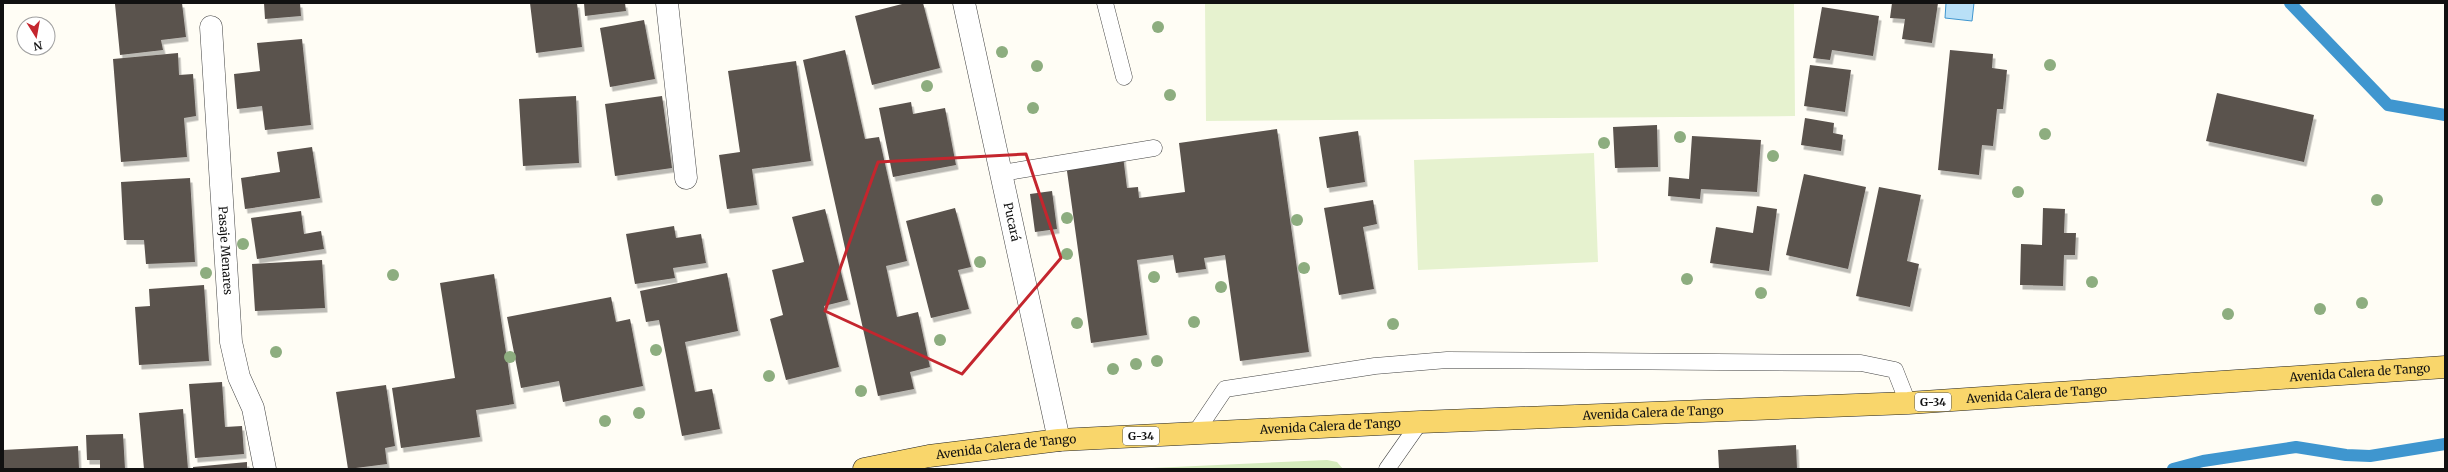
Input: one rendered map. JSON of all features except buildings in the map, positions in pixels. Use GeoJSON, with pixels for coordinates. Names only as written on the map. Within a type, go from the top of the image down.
{"type":"FeatureCollection","features":[{"type":"Feature","properties":{"kind":"main road","name":"Avenida Calera de Tango"},"geometry":{"type":"LineString","coordinates":[[864,469],[929,456],[1060,440],[1420,422],[1908,404],[2445,367]]}},
{"type":"Feature","properties":{"kind":"street"},"geometry":{"type":"LineString","coordinates":[[667,3],[686,178]]}},
{"type":"Feature","properties":{"kind":"street","name":"Pucará"},"geometry":{"type":"LineString","coordinates":[[964,3],[1060,440]]}},
{"type":"Feature","properties":{"kind":"street","name":"Pasaje Menares"},"geometry":{"type":"LineString","coordinates":[[211,27],[231,342],[239,377],[253,408],[260,433],[265,469]]}},
{"type":"Feature","properties":{"kind":"lane"},"geometry":{"type":"LineString","coordinates":[[1105,3],[1124,77]]}},
{"type":"Feature","properties":{"kind":"lane"},"geometry":{"type":"LineString","coordinates":[[1002,173],[1154,148]]}},
{"type":"Feature","properties":{"kind":"lane"},"geometry":{"type":"LineString","coordinates":[[1196,432],[1225,389],[1375,366],[1447,360],[1538,359],[1861,363],[1896,370],[1908,404]]}},
{"type":"Feature","properties":{"kind":"lane"},"geometry":{"type":"LineString","coordinates":[[1387,469],[1420,422]]}},
{"type":"Feature","properties":{"kind":"highlighted area"},"geometry":{"type":"Polygon","coordinates":[[[1026,154],[1061,258],[962,374],[825,311],[878,162],[1026,154]]]}},
{"type":"Feature","properties":{"kind":"green space"},"geometry":{"type":"Polygon","coordinates":[[[1205,3],[1794,3],[1795,116],[1206,121],[1205,3]]]}},
{"type":"Feature","properties":{"kind":"green space"},"geometry":{"type":"Polygon","coordinates":[[[1594,153],[1598,262],[1418,270],[1414,160],[1594,153]]]}},
{"type":"Feature","properties":{"kind":"green space"},"geometry":{"type":"Polygon","coordinates":[[[1327,460],[1337,462],[1343,469],[1130,469],[1327,460]]]}},
{"type":"Feature","properties":{"kind":"water"},"geometry":{"type":"Polygon","coordinates":[[[1946,3],[1974,3],[1972,21],[1945,18],[1946,3]]]}},
{"type":"Feature","properties":{"kind":"waterway"},"geometry":{"type":"LineString","coordinates":[[2290,3],[2388,105],[2445,115]]}},
{"type":"Feature","properties":{"kind":"waterway"},"geometry":{"type":"LineString","coordinates":[[2173,469],[2203,461],[2296,447],[2346,455],[2370,456],[2445,444]]}}]}
